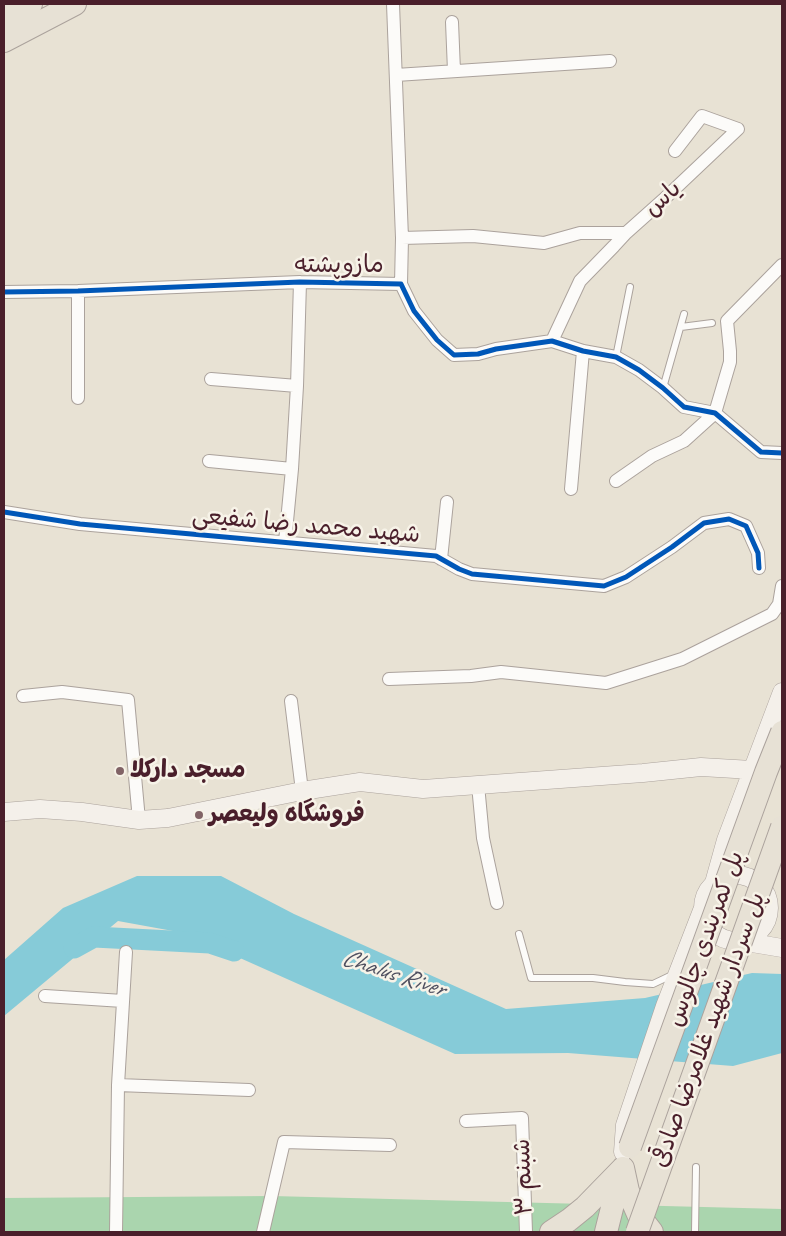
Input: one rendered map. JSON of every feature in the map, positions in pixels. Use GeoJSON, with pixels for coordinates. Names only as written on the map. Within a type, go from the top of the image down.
{"type":"FeatureCollection","features":[{"type":"Feature","properties":{"kind":"highway"},"geometry":{"type":"LineString","coordinates":[[4,18],[31,4]]}},
{"type":"Feature","properties":{"kind":"highway"},"geometry":{"type":"LineString","coordinates":[[4,41],[75,4]]}},
{"type":"Feature","properties":{"kind":"highway","name":"پل کمربندی چالوس"},"geometry":{"type":"LineString","coordinates":[[606,1232],[626,1157],[782,732]]}},
{"type":"Feature","properties":{"kind":"highway","name":"پل سردار شهید غلامرضا صادقی"},"geometry":{"type":"LineString","coordinates":[[637,1232],[782,827]]}},
{"type":"Feature","properties":{"kind":"highway"},"geometry":{"type":"LineString","coordinates":[[551,1232],[585,1207],[626,1157]]}},
{"type":"Feature","properties":{"kind":"highway"},"geometry":{"type":"LineString","coordinates":[[626,1157],[628,1191],[638,1214],[652,1232]]}},
{"type":"Feature","properties":{"kind":"street"},"geometry":{"type":"LineString","coordinates":[[393,4],[402,238],[401,284]]}},
{"type":"Feature","properties":{"kind":"street"},"geometry":{"type":"LineString","coordinates":[[452,22],[454,71]]}},
{"type":"Feature","properties":{"kind":"street"},"geometry":{"type":"LineString","coordinates":[[396,75],[610,60]]}},
{"type":"Feature","properties":{"kind":"street","name":"یاس"},"geometry":{"type":"LineString","coordinates":[[552,341],[580,281],[626,233],[738,129],[702,116],[675,151]]}},
{"type":"Feature","properties":{"kind":"street"},"geometry":{"type":"LineString","coordinates":[[402,238],[473,236],[544,243],[580,233],[626,233]]}},
{"type":"Feature","properties":{"kind":"street"},"geometry":{"type":"LineString","coordinates":[[616,481],[652,456],[684,441],[715,413],[730,362],[726,321],[782,264]]}},
{"type":"Feature","properties":{"kind":"street"},"geometry":{"type":"LineString","coordinates":[[285,542],[297,386],[300,282]]}},
{"type":"Feature","properties":{"kind":"street","name":"مازوپشته"},"geometry":{"type":"LineString","coordinates":[[4,292],[300,282],[401,284],[414,311],[437,340],[454,355],[478,354],[496,349],[552,341],[583,351],[616,357],[639,370],[684,407],[715,413],[761,452],[782,453]]}},
{"type":"Feature","properties":{"kind":"street"},"geometry":{"type":"LineString","coordinates":[[78,291],[78,398]]}},
{"type":"Feature","properties":{"kind":"street"},"geometry":{"type":"LineString","coordinates":[[572,489],[583,351]]}},
{"type":"Feature","properties":{"kind":"street"},"geometry":{"type":"LineString","coordinates":[[211,379],[297,386]]}},
{"type":"Feature","properties":{"kind":"street"},"geometry":{"type":"LineString","coordinates":[[209,461],[292,468]]}},
{"type":"Feature","properties":{"kind":"street"},"geometry":{"type":"LineString","coordinates":[[441,559],[447,502]]}},
{"type":"Feature","properties":{"kind":"street","name":"شهید محمد رضا شفیعی"},"geometry":{"type":"LineString","coordinates":[[4,512],[80,524],[436,556],[472,574],[604,586],[626,577],[672,547],[704,523],[729,519],[746,526],[758,553],[759,568]]}},
{"type":"Feature","properties":{"kind":"street"},"geometry":{"type":"LineString","coordinates":[[389,679],[470,676],[501,672],[606,683],[682,659],[772,614],[779,604],[782,586]]}},
{"type":"Feature","properties":{"kind":"street"},"geometry":{"type":"LineString","coordinates":[[23,696],[62,692],[128,700],[139,820]]}},
{"type":"Feature","properties":{"kind":"street"},"geometry":{"type":"LineString","coordinates":[[626,1157],[624,1125],[665,1006],[703,908],[706,895],[714,883],[726,840],[782,692]]}},
{"type":"Feature","properties":{"kind":"street"},"geometry":{"type":"LineString","coordinates":[[291,701],[302,791]]}},
{"type":"Feature","properties":{"kind":"street"},"geometry":{"type":"LineString","coordinates":[[780,764],[745,850],[747,863],[753,879],[763,889],[782,920]]}},
{"type":"Feature","properties":{"kind":"street"},"geometry":{"type":"LineString","coordinates":[[4,812],[40,809],[82,812],[139,820],[168,818],[302,791],[360,782],[423,789],[701,767],[752,770]]}},
{"type":"Feature","properties":{"kind":"street"},"geometry":{"type":"LineString","coordinates":[[478,784],[482,838],[497,903]]}},
{"type":"Feature","properties":{"kind":"street"},"geometry":{"type":"LineString","coordinates":[[726,840],[726,848],[732,853],[739,854],[745,850]]}},
{"type":"Feature","properties":{"kind":"street"},"geometry":{"type":"LineString","coordinates":[[714,883],[726,876],[740,875],[753,879]]}},
{"type":"Feature","properties":{"kind":"street"},"geometry":{"type":"LineString","coordinates":[[740,941],[753,937],[763,928],[769,915],[769,901]]}},
{"type":"Feature","properties":{"kind":"street"},"geometry":{"type":"LineString","coordinates":[[703,908],[706,922],[714,933],[726,940],[782,948]]}},
{"type":"Feature","properties":{"kind":"street"},"geometry":{"type":"LineString","coordinates":[[116,1232],[118,1084],[126,952]]}},
{"type":"Feature","properties":{"kind":"street"},"geometry":{"type":"LineString","coordinates":[[45,996],[123,1001]]}},
{"type":"Feature","properties":{"kind":"street"},"geometry":{"type":"LineString","coordinates":[[118,1084],[249,1090]]}},
{"type":"Feature","properties":{"kind":"street","name":"شبنم ۳"},"geometry":{"type":"LineString","coordinates":[[466,1121],[522,1118],[526,1232]]}},
{"type":"Feature","properties":{"kind":"street"},"geometry":{"type":"LineString","coordinates":[[263,1232],[284,1142],[390,1145]]}},
{"type":"Feature","properties":{"kind":"lane"},"geometry":{"type":"LineString","coordinates":[[616,357],[630,287]]}},
{"type":"Feature","properties":{"kind":"lane"},"geometry":{"type":"LineString","coordinates":[[663,388],[684,314]]}},
{"type":"Feature","properties":{"kind":"lane"},"geometry":{"type":"LineString","coordinates":[[680,326],[712,323]]}},
{"type":"Feature","properties":{"kind":"lane"},"geometry":{"type":"LineString","coordinates":[[519,934],[531,978],[593,978],[653,984],[678,973]]}},
{"type":"Feature","properties":{"kind":"lane"},"geometry":{"type":"LineString","coordinates":[[695,1232],[696,1167]]}},
{"type":"Feature","properties":{"kind":"green space"},"geometry":{"type":"Polygon","coordinates":[[[272,1196],[782,1209],[782,1232],[4,1232],[4,1198],[272,1196]]]}},
{"type":"Feature","properties":{"kind":"water"},"geometry":{"type":"Polygon","coordinates":[[[137,876],[221,876],[294,914],[506,1009],[645,998],[752,973],[782,974],[782,1053],[733,1066],[568,1053],[455,1054],[184,933],[118,921],[4,1016],[4,960],[63,908],[137,876]]]}},
{"type":"Feature","properties":{"kind":"waterway","name":"Chalus River"},"geometry":{"type":"LineString","coordinates":[[74,948],[94,937],[210,943],[234,951]]}},
{"type":"Feature","properties":{"kind":"cycle path"},"geometry":{"type":"LineString","coordinates":[[4,292],[300,282],[401,284],[414,311],[437,340],[454,355],[478,354],[496,349],[552,341],[583,351],[616,357],[639,370],[684,407],[715,413],[761,452],[782,453]]}},
{"type":"Feature","properties":{"kind":"cycle path"},"geometry":{"type":"LineString","coordinates":[[4,512],[80,524],[436,556],[472,574],[604,586],[626,577],[672,547],[704,523],[729,519],[746,526],[758,553],[759,568]]}},
{"type":"Feature","properties":{"kind":"place","name":"مسجد دارکلا"},"geometry":{"type":"Point","coordinates":[120,771]}},
{"type":"Feature","properties":{"kind":"place","name":"فروشگاه ولیعصر"},"geometry":{"type":"Point","coordinates":[199,815]}}]}
